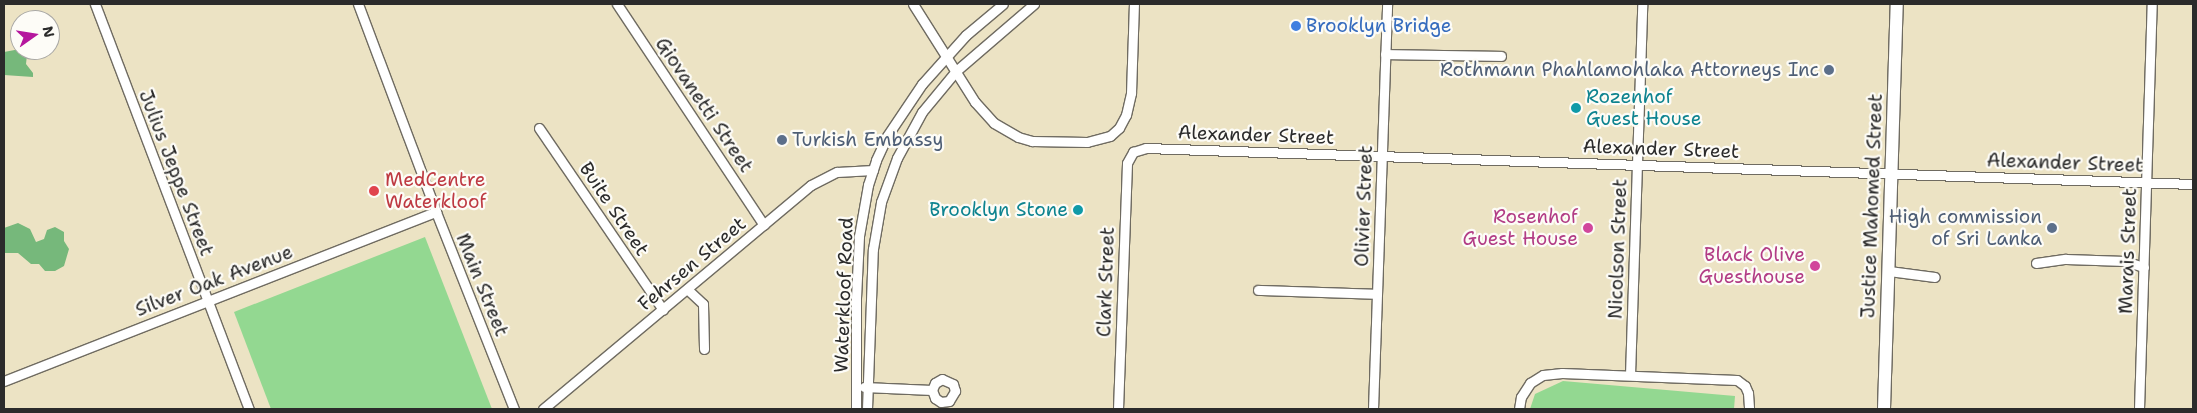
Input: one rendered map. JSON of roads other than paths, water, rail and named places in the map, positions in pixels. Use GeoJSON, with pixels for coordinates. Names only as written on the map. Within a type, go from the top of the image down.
{"type":"FeatureCollection","features":[{"type":"Feature","properties":{"kind":"main road","name":"Justice Mahomed Street"},"geometry":{"type":"LineString","coordinates":[[1884,409],[1897,4]]}},
{"type":"Feature","properties":{"kind":"street","name":"Julius Jeppe Street"},"geometry":{"type":"LineString","coordinates":[[95,4],[249,409]]}},
{"type":"Feature","properties":{"kind":"street","name":"Main Street"},"geometry":{"type":"LineString","coordinates":[[358,4],[436,212],[514,409]]}},
{"type":"Feature","properties":{"kind":"street","name":"Giovanetti Street"},"geometry":{"type":"LineString","coordinates":[[617,4],[764,225]]}},
{"type":"Feature","properties":{"kind":"street"},"geometry":{"type":"LineString","coordinates":[[913,4],[986,115],[1018,137],[1032,141],[1087,142],[1104,139],[1115,132],[1124,122],[1131,93],[1134,4]]}},
{"type":"Feature","properties":{"kind":"street"},"geometry":{"type":"LineString","coordinates":[[946,55],[1003,4]]}},
{"type":"Feature","properties":{"kind":"street"},"geometry":{"type":"LineString","coordinates":[[956,71],[1034,4]]}},
{"type":"Feature","properties":{"kind":"street","name":"Olivier Street"},"geometry":{"type":"LineString","coordinates":[[1373,409],[1387,4]]}},
{"type":"Feature","properties":{"kind":"street","name":"Nicolson Street"},"geometry":{"type":"LineString","coordinates":[[1630,375],[1642,4]]}},
{"type":"Feature","properties":{"kind":"street","name":"Marais Street"},"geometry":{"type":"LineString","coordinates":[[2139,409],[2152,4]]}},
{"type":"Feature","properties":{"kind":"street"},"geometry":{"type":"LineString","coordinates":[[1385,54],[1501,56]]}},
{"type":"Feature","properties":{"kind":"street","name":"Waterkloof Road"},"geometry":{"type":"LineString","coordinates":[[856,409],[856,328],[860,236],[873,170],[887,136],[946,55]]}},
{"type":"Feature","properties":{"kind":"street","name":"Waterkloof Road"},"geometry":{"type":"LineString","coordinates":[[867,409],[873,249],[881,202],[897,158],[922,112],[956,71]]}},
{"type":"Feature","properties":{"kind":"street","name":"Buite Street"},"geometry":{"type":"LineString","coordinates":[[539,128],[663,310]]}},
{"type":"Feature","properties":{"kind":"street","name":"Alexander Street"},"geometry":{"type":"LineString","coordinates":[[1129,156],[1133,152],[1146,148],[2193,184]]}},
{"type":"Feature","properties":{"kind":"street","name":"Clark Street"},"geometry":{"type":"LineString","coordinates":[[1118,409],[1126,171],[1129,156]]}},
{"type":"Feature","properties":{"kind":"street","name":"Fehrsen Street"},"geometry":{"type":"LineString","coordinates":[[543,409],[804,190],[826,176],[843,171],[873,170]]}},
{"type":"Feature","properties":{"kind":"street","name":"Silver Oak Avenue"},"geometry":{"type":"LineString","coordinates":[[4,381],[436,212]]}},
{"type":"Feature","properties":{"kind":"street"},"geometry":{"type":"LineString","coordinates":[[2036,263],[2066,259],[2125,261],[2144,267]]}},
{"type":"Feature","properties":{"kind":"street"},"geometry":{"type":"LineString","coordinates":[[1889,271],[1935,277]]}},
{"type":"Feature","properties":{"kind":"street"},"geometry":{"type":"LineString","coordinates":[[687,289],[703,304],[704,348]]}},
{"type":"Feature","properties":{"kind":"street"},"geometry":{"type":"LineString","coordinates":[[1258,290],[1377,294]]}},
{"type":"Feature","properties":{"kind":"street"},"geometry":{"type":"LineString","coordinates":[[856,328],[869,330]]}},
{"type":"Feature","properties":{"kind":"street"},"geometry":{"type":"LineString","coordinates":[[1519,409],[1521,397],[1526,387],[1543,375],[1562,373],[1737,380],[1742,383],[1748,393],[1749,409]]}},
{"type":"Feature","properties":{"kind":"street"},"geometry":{"type":"LineString","coordinates":[[856,386],[932,390]]}},
{"type":"Feature","properties":{"kind":"place","name":"Brooklyn Bridge"},"geometry":{"type":"Point","coordinates":[1296,26]}},
{"type":"Feature","properties":{"kind":"place","name":"Rothmann Phahlamohlaka Attorneys Inc"},"geometry":{"type":"Point","coordinates":[1829,70]}},
{"type":"Feature","properties":{"kind":"place","name":"Rozenhof Guest House"},"geometry":{"type":"Point","coordinates":[1576,108]}},
{"type":"Feature","properties":{"kind":"place","name":"Turkish Embassy"},"geometry":{"type":"Point","coordinates":[782,140]}},
{"type":"Feature","properties":{"kind":"place","name":"MedCentre Waterkloof"},"geometry":{"type":"Point","coordinates":[374,191]}},
{"type":"Feature","properties":{"kind":"place","name":"Brooklyn Stone"},"geometry":{"type":"Point","coordinates":[1078,210]}},
{"type":"Feature","properties":{"kind":"place","name":"Rosenhof Guest House"},"geometry":{"type":"Point","coordinates":[1588,228]}},
{"type":"Feature","properties":{"kind":"place","name":"High commission of Sri Lanka"},"geometry":{"type":"Point","coordinates":[2052,228]}},
{"type":"Feature","properties":{"kind":"place","name":"Black Olive Guesthouse"},"geometry":{"type":"Point","coordinates":[1815,266]}}]}
